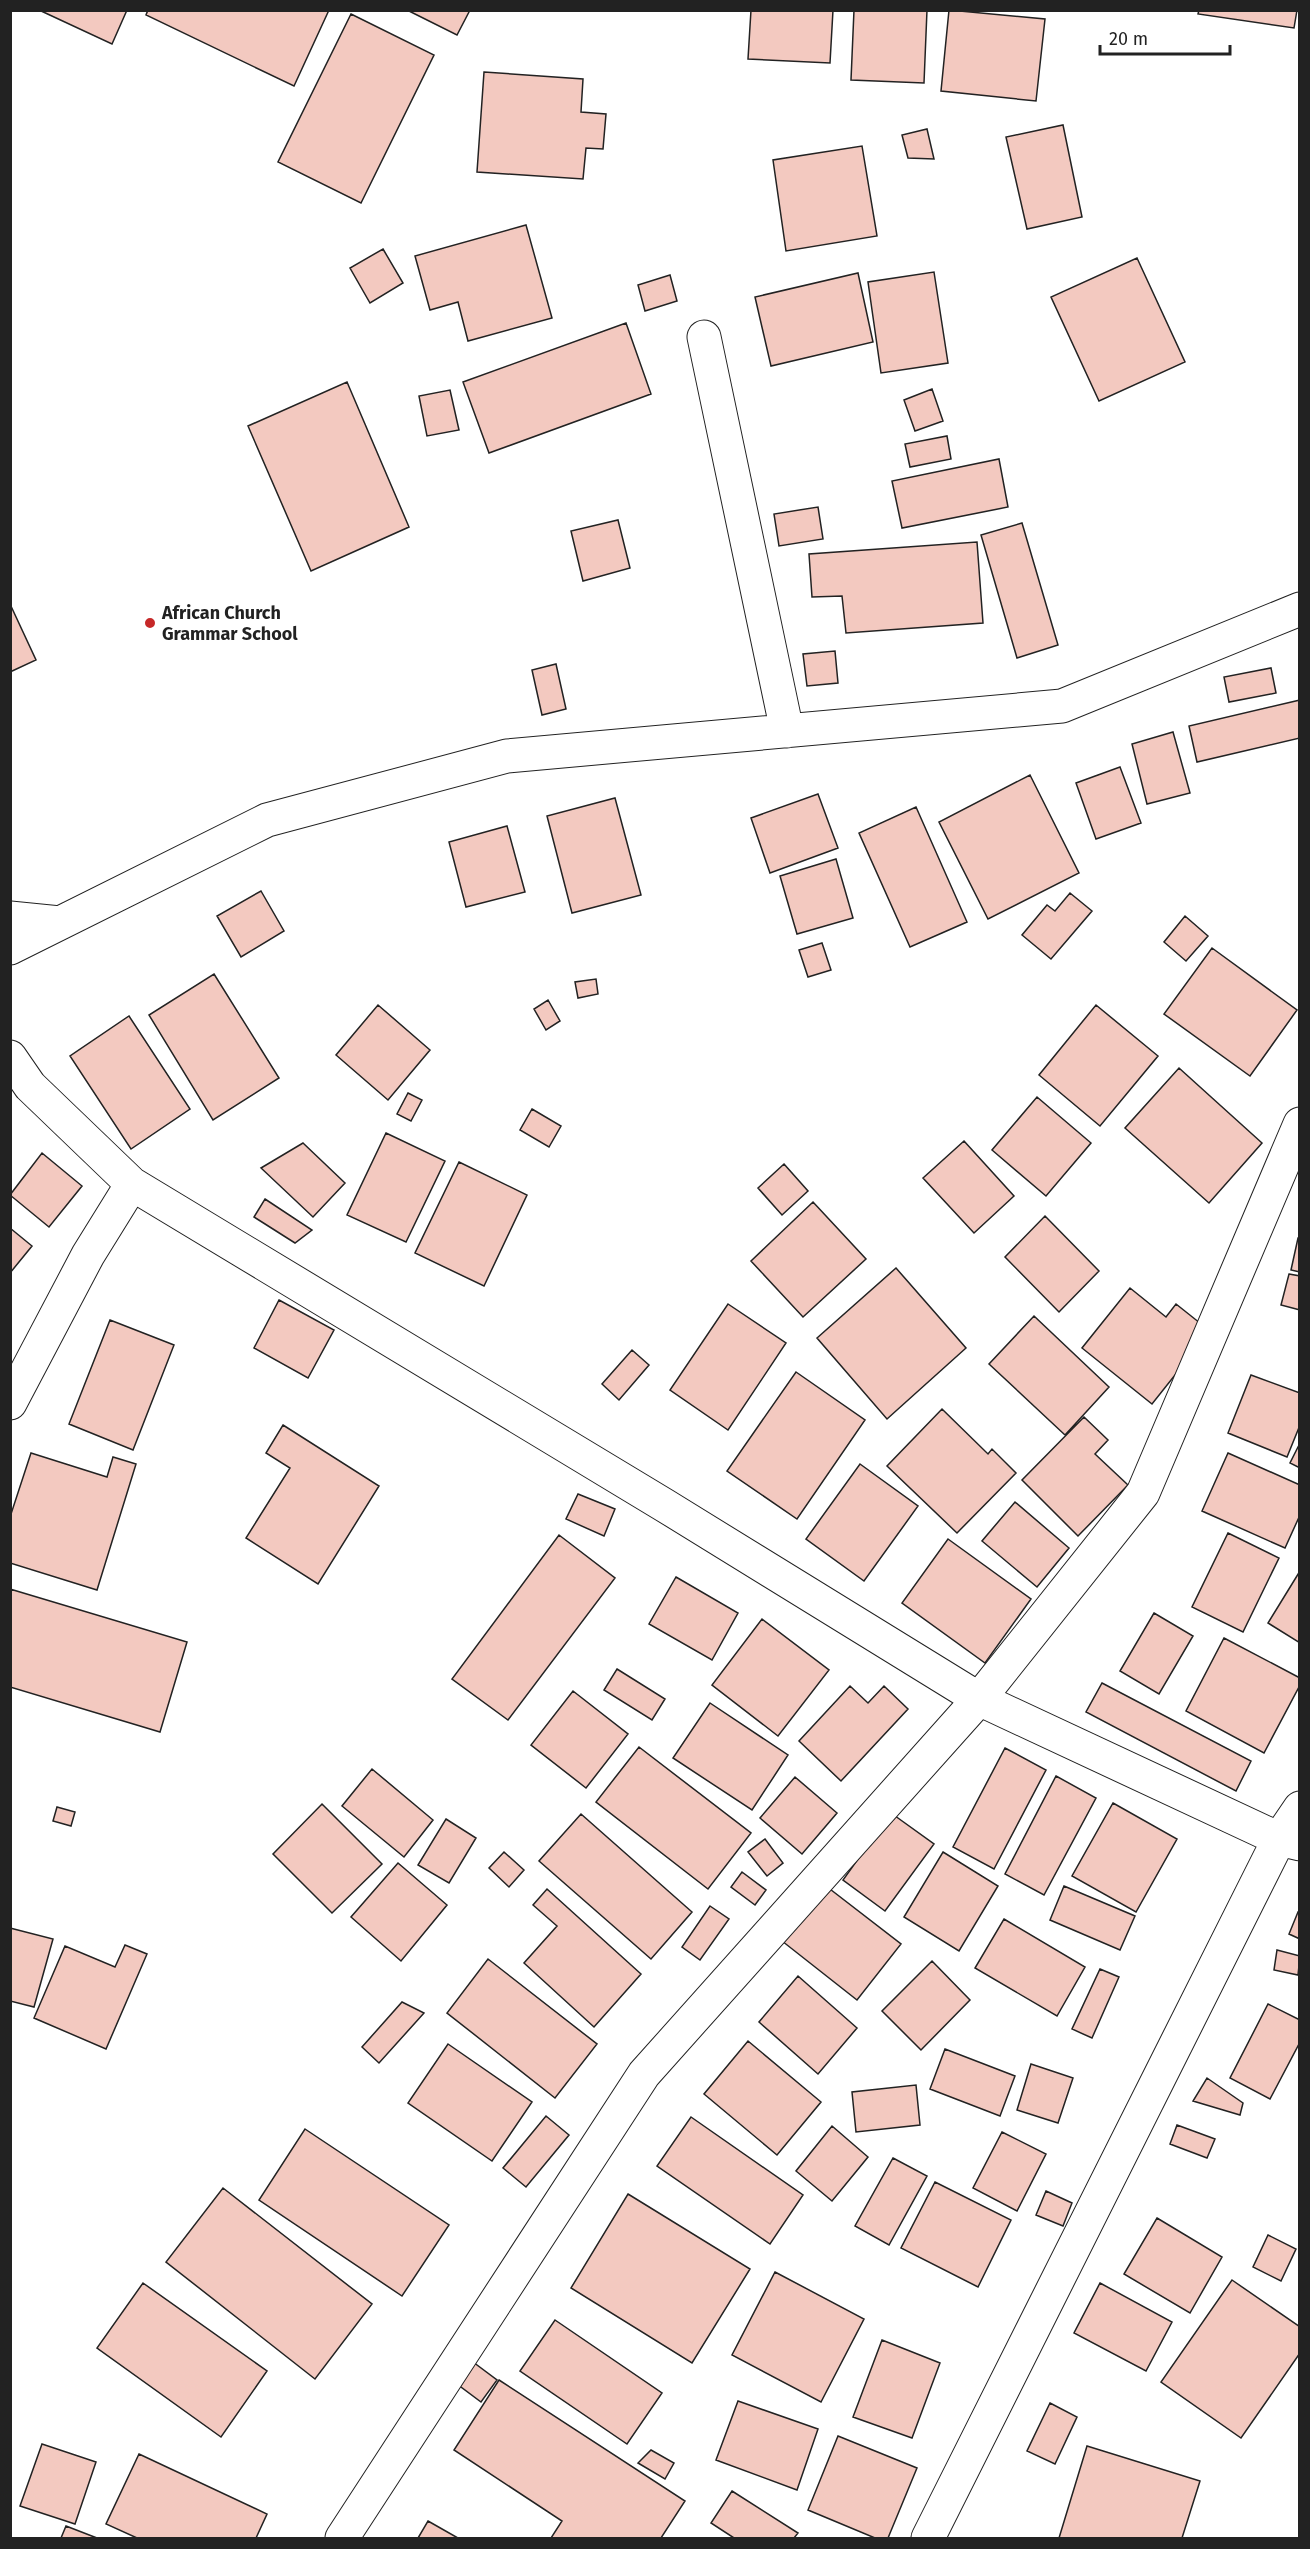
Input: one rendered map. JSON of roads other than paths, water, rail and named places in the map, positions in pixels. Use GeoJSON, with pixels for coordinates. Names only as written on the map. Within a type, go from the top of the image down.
{"type":"FeatureCollection","features":[{"type":"Feature","properties":{"kind":"street"},"geometry":{"type":"LineString","coordinates":[[704,337],[787,731]]}},
{"type":"Feature","properties":{"kind":"street"},"geometry":{"type":"LineString","coordinates":[[10,948],[267,820],[495,759],[507,756],[1062,706],[1299,609]]}},
{"type":"Feature","properties":{"kind":"street"},"geometry":{"type":"LineString","coordinates":[[10,918],[60,923]]}},
{"type":"Feature","properties":{"kind":"street"},"geometry":{"type":"LineString","coordinates":[[10,1057],[30,1086],[132,1184],[664,1505],[979,1699],[1289,1841]]}},
{"type":"Feature","properties":{"kind":"street"},"geometry":{"type":"LineString","coordinates":[[342,2538],[644,2074],[979,1699],[1143,1493],[1299,1124]]}},
{"type":"Feature","properties":{"kind":"street"},"geometry":{"type":"LineString","coordinates":[[10,1403],[88,1255],[132,1184]]}},
{"type":"Feature","properties":{"kind":"street"},"geometry":{"type":"LineString","coordinates":[[928,2538],[1289,1841],[1299,1809]]}},
{"type":"Feature","properties":{"kind":"place","name":"African Church Grammar School"},"geometry":{"type":"Point","coordinates":[150,623]}}]}
